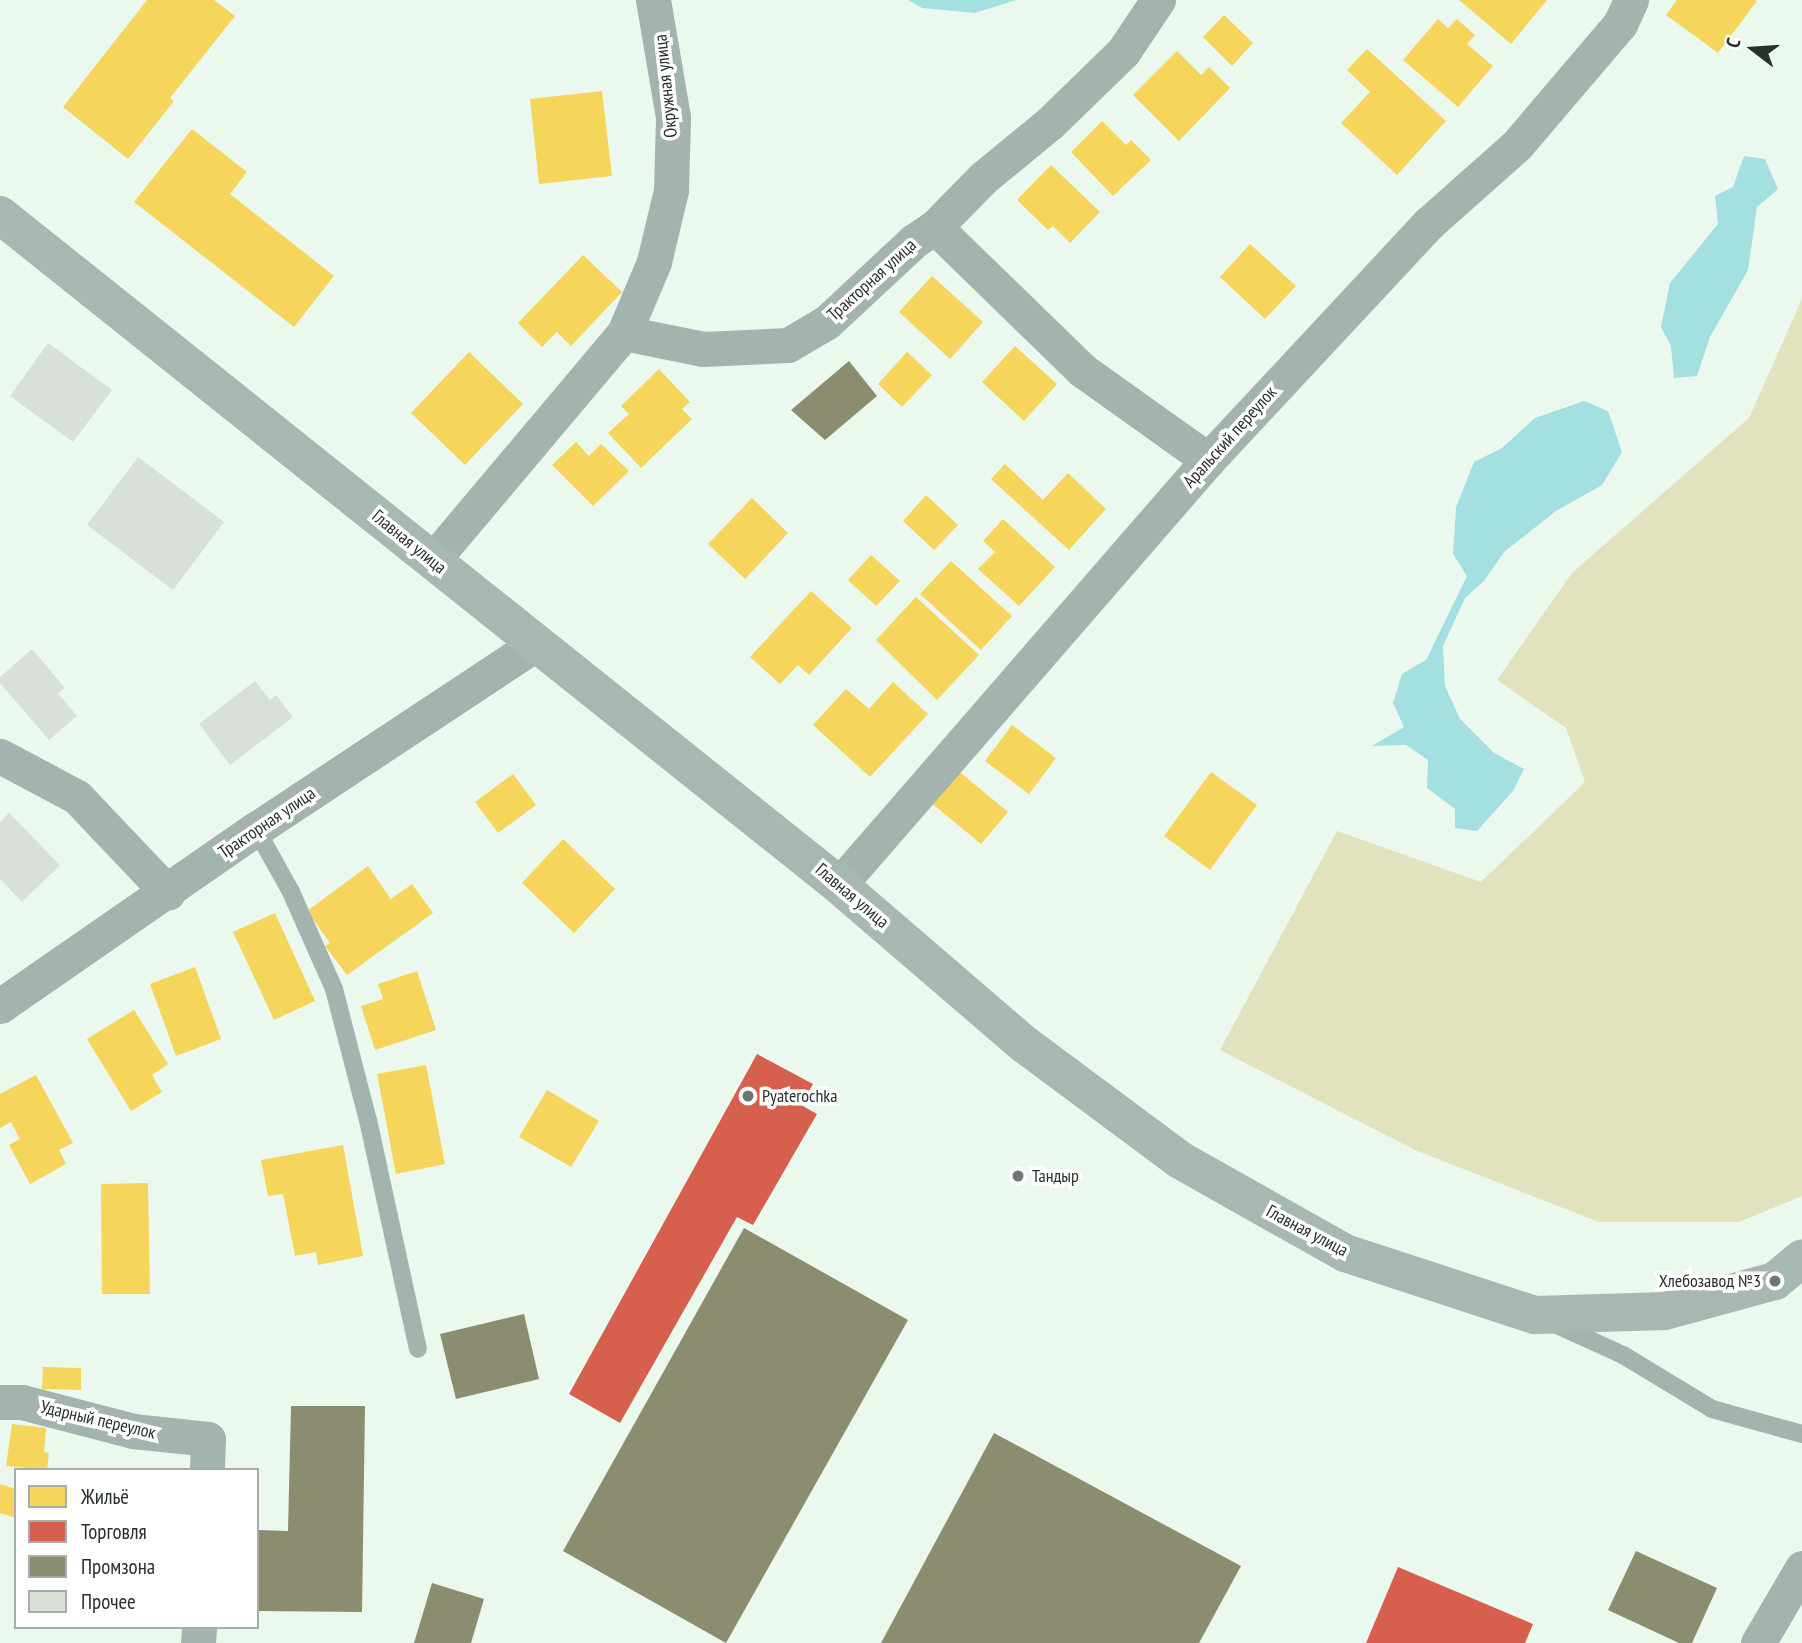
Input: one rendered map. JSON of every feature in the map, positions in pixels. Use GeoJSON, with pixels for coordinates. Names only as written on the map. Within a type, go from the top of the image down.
{"type":"FeatureCollection","features":[{"type":"Feature","properties":{"kind":"main road","name":"Главная улица"},"geometry":{"type":"LineString","coordinates":[[0,215],[839,885],[1024,1044],[1180,1160],[1345,1253],[1535,1315],[1665,1311],[1775,1281],[1802,1258]]}},
{"type":"Feature","properties":{"kind":"street","name":"Окружная улица"},"geometry":{"type":"LineString","coordinates":[[624,333],[654,262],[671,190],[673,117],[653,0]]}},
{"type":"Feature","properties":{"kind":"street","name":"Тракторная улица"},"geometry":{"type":"LineString","coordinates":[[624,333],[703,349],[789,345],[827,322],[914,241],[934,227],[984,178],[1050,123],[1122,52],[1158,0]]}},
{"type":"Feature","properties":{"kind":"street","name":"Аральский переулок"},"geometry":{"type":"LineString","coordinates":[[839,885],[1208,460],[1428,224],[1517,145],[1620,24],[1631,0]]}},
{"type":"Feature","properties":{"kind":"street"},"geometry":{"type":"LineString","coordinates":[[934,227],[1082,370],[1208,460]]}},
{"type":"Feature","properties":{"kind":"street"},"geometry":{"type":"LineString","coordinates":[[432,561],[624,333]]}},
{"type":"Feature","properties":{"kind":"street","name":"Тракторная улица"},"geometry":{"type":"LineString","coordinates":[[0,1006],[168,893],[256,829],[536,644]]}},
{"type":"Feature","properties":{"kind":"street"},"geometry":{"type":"LineString","coordinates":[[0,756],[77,797],[168,893]]}},
{"type":"Feature","properties":{"kind":"street","name":"Ударный переулок"},"geometry":{"type":"LineString","coordinates":[[0,1402],[22,1402],[133,1432],[208,1440],[207,1468]]}},
{"type":"Feature","properties":{"kind":"street"},"geometry":{"type":"LineString","coordinates":[[1758,1643],[1802,1568]]}},
{"type":"Feature","properties":{"kind":"lane"},"geometry":{"type":"LineString","coordinates":[[256,829],[291,892],[334,989],[368,1120],[418,1349]]}},
{"type":"Feature","properties":{"kind":"lane"},"geometry":{"type":"LineString","coordinates":[[1535,1315],[1623,1354],[1712,1409],[1802,1434]]}},
{"type":"Feature","properties":{"kind":"green space"},"geometry":{"type":"Polygon","coordinates":[[[1802,299],[1802,1196],[1739,1222],[1599,1222],[1415,1150],[1220,1050],[1337,831],[1481,882],[1585,782],[1566,728],[1497,680],[1572,573],[1749,418],[1802,299]]]}},
{"type":"Feature","properties":{"kind":"water"},"geometry":{"type":"Polygon","coordinates":[[[908,0],[1016,0],[975,13],[922,8],[908,0]]]}},
{"type":"Feature","properties":{"kind":"water"},"geometry":{"type":"Polygon","coordinates":[[[1744,156],[1765,159],[1778,189],[1757,207],[1748,270],[1710,337],[1697,376],[1674,378],[1671,346],[1661,327],[1670,283],[1718,224],[1715,196],[1733,187],[1744,156]]]}},
{"type":"Feature","properties":{"kind":"water"},"geometry":{"type":"Polygon","coordinates":[[[1584,401],[1608,411],[1622,452],[1602,485],[1556,511],[1504,552],[1484,581],[1465,598],[1443,646],[1445,686],[1460,719],[1494,753],[1524,769],[1513,791],[1477,831],[1455,828],[1455,809],[1427,788],[1428,760],[1406,745],[1372,746],[1404,727],[1393,703],[1402,674],[1426,660],[1467,576],[1453,554],[1456,507],[1474,462],[1502,448],[1535,418],[1584,401]]]}},
{"type":"Feature","properties":{"kind":"building: Жильё"},"geometry":{"type":"Polygon","coordinates":[[[147,0],[214,0],[235,16],[170,98],[174,101],[128,159],[63,107],[147,0]]]}},
{"type":"Feature","properties":{"kind":"building: Жильё"},"geometry":{"type":"Polygon","coordinates":[[[1459,0],[1547,0],[1511,44],[1459,0]]]}},
{"type":"Feature","properties":{"kind":"building: Жильё"},"geometry":{"type":"Polygon","coordinates":[[[1677,0],[1757,1],[1718,53],[1666,15],[1677,0]]]}},
{"type":"Feature","properties":{"kind":"building: Жильё"},"geometry":{"type":"Polygon","coordinates":[[[1224,15],[1253,43],[1232,66],[1203,37],[1224,15]]]}},
{"type":"Feature","properties":{"kind":"building: Жильё"},"geometry":{"type":"Polygon","coordinates":[[[1438,19],[1448,28],[1457,19],[1475,35],[1467,44],[1493,66],[1458,107],[1403,60],[1438,19]]]}},
{"type":"Feature","properties":{"kind":"building: Жильё"},"geometry":{"type":"Polygon","coordinates":[[[1367,49],[1446,121],[1397,175],[1341,123],[1370,92],[1347,70],[1367,49]]]}},
{"type":"Feature","properties":{"kind":"building: Жильё"},"geometry":{"type":"Polygon","coordinates":[[[1177,51],[1201,75],[1209,67],[1230,88],[1179,141],[1133,95],[1177,51]]]}},
{"type":"Feature","properties":{"kind":"building: Жильё"},"geometry":{"type":"Polygon","coordinates":[[[602,91],[612,176],[539,184],[530,99],[602,91]]]}},
{"type":"Feature","properties":{"kind":"building: Жильё"},"geometry":{"type":"Polygon","coordinates":[[[1102,121],[1126,145],[1131,140],[1151,160],[1113,196],[1071,152],[1102,121]]]}},
{"type":"Feature","properties":{"kind":"building: Жильё"},"geometry":{"type":"Polygon","coordinates":[[[192,129],[247,172],[230,194],[334,276],[294,327],[134,202],[192,129]]]}},
{"type":"Feature","properties":{"kind":"building: Жильё"},"geometry":{"type":"Polygon","coordinates":[[[1051,165],[1100,212],[1070,243],[1053,226],[1048,230],[1017,200],[1051,165]]]}},
{"type":"Feature","properties":{"kind":"building: Жильё"},"geometry":{"type":"Polygon","coordinates":[[[1250,244],[1296,286],[1265,319],[1220,277],[1250,244]]]}},
{"type":"Feature","properties":{"kind":"building: Жильё"},"geometry":{"type":"Polygon","coordinates":[[[583,255],[622,292],[571,346],[557,332],[542,347],[518,323],[583,255]]]}},
{"type":"Feature","properties":{"kind":"building: Жильё"},"geometry":{"type":"Polygon","coordinates":[[[932,276],[983,322],[950,359],[899,312],[932,276]]]}},
{"type":"Feature","properties":{"kind":"building: Жильё"},"geometry":{"type":"Polygon","coordinates":[[[1015,346],[1057,384],[1024,421],[982,382],[1015,346]]]}},
{"type":"Feature","properties":{"kind":"building: Жильё"},"geometry":{"type":"Polygon","coordinates":[[[469,352],[523,404],[465,465],[411,413],[469,352]]]}},
{"type":"Feature","properties":{"kind":"building: Жильё"},"geometry":{"type":"Polygon","coordinates":[[[907,352],[932,375],[902,407],[878,384],[907,352]]]}},
{"type":"Feature","properties":{"kind":"building: Жильё"},"geometry":{"type":"Polygon","coordinates":[[[659,369],[690,402],[682,409],[692,419],[641,468],[608,433],[629,414],[621,406],[659,369]]]}},
{"type":"Feature","properties":{"kind":"building: Жильё"},"geometry":{"type":"Polygon","coordinates":[[[576,442],[589,456],[601,444],[629,471],[593,506],[552,465],[576,442]]]}},
{"type":"Feature","properties":{"kind":"building: Жильё"},"geometry":{"type":"Polygon","coordinates":[[[1005,464],[1043,500],[1068,473],[1106,509],[1069,550],[991,479],[1005,464]]]}},
{"type":"Feature","properties":{"kind":"building: Жильё"},"geometry":{"type":"Polygon","coordinates":[[[926,495],[958,525],[934,550],[903,521],[926,495]]]}},
{"type":"Feature","properties":{"kind":"building: Жильё"},"geometry":{"type":"Polygon","coordinates":[[[752,498],[788,533],[745,579],[708,544],[752,498]]]}},
{"type":"Feature","properties":{"kind":"building: Жильё"},"geometry":{"type":"Polygon","coordinates":[[[1003,519],[1055,567],[1019,606],[978,569],[995,552],[983,541],[1003,519]]]}},
{"type":"Feature","properties":{"kind":"building: Жильё"},"geometry":{"type":"Polygon","coordinates":[[[871,555],[900,581],[876,606],[848,580],[871,555]]]}},
{"type":"Feature","properties":{"kind":"building: Жильё"},"geometry":{"type":"Polygon","coordinates":[[[951,561],[1012,616],[981,650],[920,594],[951,561]]]}},
{"type":"Feature","properties":{"kind":"building: Жильё"},"geometry":{"type":"Polygon","coordinates":[[[811,591],[852,628],[809,675],[798,665],[780,684],[750,657],[811,591]]]}},
{"type":"Feature","properties":{"kind":"building: Жильё"},"geometry":{"type":"Polygon","coordinates":[[[916,597],[979,655],[937,700],[876,640],[916,597]]]}},
{"type":"Feature","properties":{"kind":"building: Жильё"},"geometry":{"type":"Polygon","coordinates":[[[893,682],[928,714],[870,777],[813,725],[846,689],[869,709],[893,682]]]}},
{"type":"Feature","properties":{"kind":"building: Жильё"},"geometry":{"type":"Polygon","coordinates":[[[1012,725],[1056,758],[1029,794],[985,761],[1012,725]]]}},
{"type":"Feature","properties":{"kind":"building: Жильё"},"geometry":{"type":"Polygon","coordinates":[[[956,769],[1008,812],[981,844],[929,801],[956,769]]]}},
{"type":"Feature","properties":{"kind":"building: Жильё"},"geometry":{"type":"Polygon","coordinates":[[[1211,772],[1257,805],[1210,870],[1164,836],[1211,772]]]}},
{"type":"Feature","properties":{"kind":"building: Жильё"},"geometry":{"type":"Polygon","coordinates":[[[513,774],[536,805],[498,833],[475,802],[513,774]]]}},
{"type":"Feature","properties":{"kind":"building: Жильё"},"geometry":{"type":"Polygon","coordinates":[[[563,839],[615,889],[574,933],[522,883],[563,839]]]}},
{"type":"Feature","properties":{"kind":"building: Жильё"},"geometry":{"type":"Polygon","coordinates":[[[368,866],[391,899],[412,884],[433,913],[347,975],[325,946],[330,943],[307,911],[368,866]]]}},
{"type":"Feature","properties":{"kind":"building: Жильё"},"geometry":{"type":"Polygon","coordinates":[[[275,913],[315,1001],[274,1020],[233,932],[275,913]]]}},
{"type":"Feature","properties":{"kind":"building: Жильё"},"geometry":{"type":"Polygon","coordinates":[[[195,967],[221,1039],[176,1056],[150,984],[195,967]]]}},
{"type":"Feature","properties":{"kind":"building: Жильё"},"geometry":{"type":"Polygon","coordinates":[[[417,971],[436,1030],[375,1050],[361,1006],[383,999],[378,984],[417,971]]]}},
{"type":"Feature","properties":{"kind":"building: Жильё"},"geometry":{"type":"Polygon","coordinates":[[[134,1010],[168,1064],[152,1075],[162,1092],[131,1111],[87,1039],[134,1010]]]}},
{"type":"Feature","properties":{"kind":"building: Жильё"},"geometry":{"type":"Polygon","coordinates":[[[426,1065],[445,1164],[396,1174],[377,1074],[426,1065]]]}},
{"type":"Feature","properties":{"kind":"building: Жильё"},"geometry":{"type":"Polygon","coordinates":[[[36,1075],[73,1143],[59,1150],[66,1164],[30,1184],[9,1145],[20,1139],[11,1122],[0,1128],[0,1094],[36,1075]]]}},
{"type":"Feature","properties":{"kind":"building: Жильё"},"geometry":{"type":"Polygon","coordinates":[[[547,1090],[599,1121],[571,1167],[519,1137],[547,1090]]]}},
{"type":"Feature","properties":{"kind":"building: Жильё"},"geometry":{"type":"Polygon","coordinates":[[[343,1145],[363,1256],[318,1265],[316,1252],[295,1256],[283,1194],[268,1196],[261,1160],[343,1145]]]}},
{"type":"Feature","properties":{"kind":"building: Жильё"},"geometry":{"type":"Polygon","coordinates":[[[148,1183],[150,1294],[102,1294],[101,1184],[148,1183]]]}},
{"type":"Feature","properties":{"kind":"building: Жильё"},"geometry":{"type":"Polygon","coordinates":[[[43,1367],[81,1368],[81,1390],[42,1389],[43,1367]]]}},
{"type":"Feature","properties":{"kind":"building: Жильё"},"geometry":{"type":"Polygon","coordinates":[[[12,1424],[46,1428],[44,1452],[49,1453],[47,1468],[6,1466],[12,1424]]]}},
{"type":"Feature","properties":{"kind":"building: Жильё"},"geometry":{"type":"Polygon","coordinates":[[[0,1484],[14,1488],[14,1517],[0,1513],[0,1484]]]}},
{"type":"Feature","properties":{"kind":"building: Торговля"},"geometry":{"type":"Polygon","coordinates":[[[757,1054],[813,1084],[801,1105],[817,1114],[753,1225],[737,1217],[620,1423],[569,1394],[757,1054]]]}},
{"type":"Feature","properties":{"kind":"building: Торговля"},"geometry":{"type":"Polygon","coordinates":[[[1398,1567],[1533,1624],[1525,1643],[1366,1643],[1398,1567]]]}},
{"type":"Feature","properties":{"kind":"building: Промзона"},"geometry":{"type":"Polygon","coordinates":[[[849,361],[877,396],[825,440],[791,410],[849,361]]]}},
{"type":"Feature","properties":{"kind":"building: Промзона"},"geometry":{"type":"Polygon","coordinates":[[[744,1228],[908,1320],[726,1643],[563,1551],[744,1228]]]}},
{"type":"Feature","properties":{"kind":"building: Промзона"},"geometry":{"type":"Polygon","coordinates":[[[524,1314],[539,1379],[456,1399],[440,1334],[524,1314]]]}},
{"type":"Feature","properties":{"kind":"building: Промзона"},"geometry":{"type":"Polygon","coordinates":[[[291,1406],[365,1406],[362,1612],[259,1611],[259,1530],[288,1531],[291,1406]]]}},
{"type":"Feature","properties":{"kind":"building: Промзона"},"geometry":{"type":"Polygon","coordinates":[[[994,1433],[1241,1566],[1199,1643],[881,1643],[994,1433]]]}},
{"type":"Feature","properties":{"kind":"building: Промзона"},"geometry":{"type":"Polygon","coordinates":[[[1636,1551],[1717,1588],[1692,1643],[1679,1643],[1608,1610],[1636,1551]]]}},
{"type":"Feature","properties":{"kind":"building: Промзона"},"geometry":{"type":"Polygon","coordinates":[[[432,1583],[484,1599],[471,1643],[414,1643],[432,1583]]]}},
{"type":"Feature","properties":{"kind":"building: Прочее"},"geometry":{"type":"Polygon","coordinates":[[[48,343],[112,390],[73,442],[10,396],[48,343]]]}},
{"type":"Feature","properties":{"kind":"building: Прочее"},"geometry":{"type":"Polygon","coordinates":[[[138,457],[224,522],[173,590],[87,525],[138,457]]]}},
{"type":"Feature","properties":{"kind":"building: Прочее"},"geometry":{"type":"Polygon","coordinates":[[[32,649],[65,688],[58,693],[77,716],[49,740],[0,683],[0,677],[32,649]]]}},
{"type":"Feature","properties":{"kind":"building: Прочее"},"geometry":{"type":"Polygon","coordinates":[[[255,681],[270,700],[276,695],[293,717],[230,765],[199,724],[255,681]]]}},
{"type":"Feature","properties":{"kind":"building: Прочее"},"geometry":{"type":"Polygon","coordinates":[[[9,813],[60,865],[22,902],[0,879],[0,822],[9,813]]]}},
{"type":"Feature","properties":{"kind":"place","name":"Pyaterochka"},"geometry":{"type":"Point","coordinates":[748,1096]}},
{"type":"Feature","properties":{"kind":"place","name":"Тандыр"},"geometry":{"type":"Point","coordinates":[1018,1176]}},
{"type":"Feature","properties":{"kind":"place","name":"Хлебозавод №3"},"geometry":{"type":"Point","coordinates":[1775,1281]}}]}
